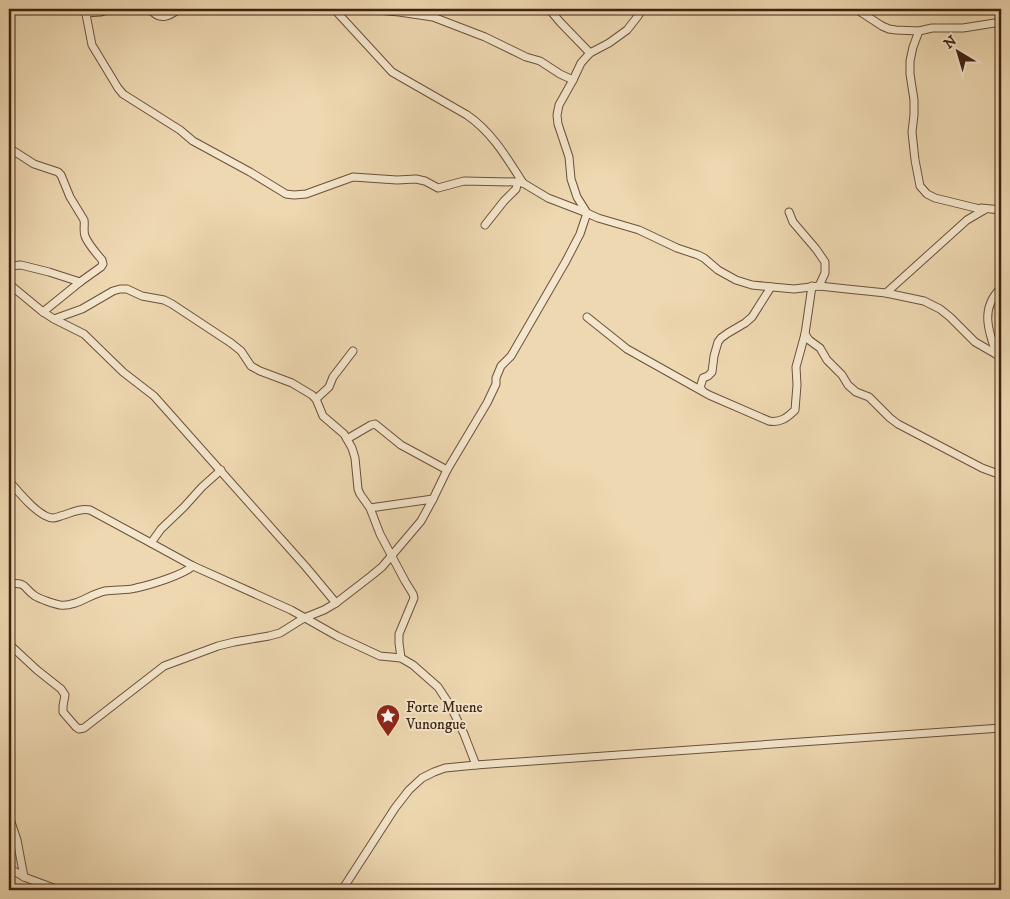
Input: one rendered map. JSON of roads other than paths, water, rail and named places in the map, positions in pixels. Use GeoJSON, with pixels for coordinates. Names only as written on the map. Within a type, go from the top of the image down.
{"type":"FeatureCollection","features":[{"type":"Feature","properties":{"kind":"street"},"geometry":{"type":"LineString","coordinates":[[111,9],[101,12],[85,11],[92,45],[123,94],[180,130],[193,141],[286,194],[294,196],[306,194],[353,177],[397,180],[416,179],[438,188],[464,181],[520,182],[548,198],[598,218],[640,230],[677,248],[698,255],[718,270],[736,280],[752,285],[794,289],[815,286],[886,293],[924,302],[940,309],[975,342],[999,356]]}},
{"type":"Feature","properties":{"kind":"street"},"geometry":{"type":"LineString","coordinates":[[150,9],[157,16],[162,17],[170,15],[179,9]]}},
{"type":"Feature","properties":{"kind":"street"},"geometry":{"type":"LineString","coordinates":[[334,9],[392,72],[475,120],[502,149],[520,182]]}},
{"type":"Feature","properties":{"kind":"street"},"geometry":{"type":"LineString","coordinates":[[366,9],[433,18],[485,38],[526,57],[540,61],[573,80]]}},
{"type":"Feature","properties":{"kind":"street"},"geometry":{"type":"LineString","coordinates":[[549,9],[590,53]]}},
{"type":"Feature","properties":{"kind":"street"},"geometry":{"type":"LineString","coordinates":[[587,213],[577,197],[571,179],[569,157],[558,124],[559,105],[582,63],[590,53],[609,43],[627,30],[642,9]]}},
{"type":"Feature","properties":{"kind":"street"},"geometry":{"type":"LineString","coordinates":[[856,9],[889,29],[919,31],[932,28],[964,28],[1001,22]]}},
{"type":"Feature","properties":{"kind":"street"},"geometry":{"type":"LineString","coordinates":[[919,31],[913,47],[910,68],[914,108],[912,132],[920,186],[927,194],[935,198],[984,210]]}},
{"type":"Feature","properties":{"kind":"street"},"geometry":{"type":"LineString","coordinates":[[9,148],[34,164],[58,172],[63,177],[70,197],[84,220],[86,239],[103,264],[43,312]]}},
{"type":"Feature","properties":{"kind":"street"},"geometry":{"type":"LineString","coordinates":[[485,225],[520,182]]}},
{"type":"Feature","properties":{"kind":"street"},"geometry":{"type":"LineString","coordinates":[[984,210],[981,208],[1001,210]]}},
{"type":"Feature","properties":{"kind":"street"},"geometry":{"type":"LineString","coordinates":[[886,293],[967,220],[984,210]]}},
{"type":"Feature","properties":{"kind":"street"},"geometry":{"type":"LineString","coordinates":[[587,317],[626,349],[709,395],[768,421],[780,422],[796,410],[796,367],[815,286],[825,273],[825,262],[793,222],[789,212]]}},
{"type":"Feature","properties":{"kind":"street"},"geometry":{"type":"LineString","coordinates":[[9,644],[37,670],[61,688],[65,695],[63,712],[76,728],[80,729],[84,728],[164,666],[226,644],[280,633],[304,618],[336,603],[382,567],[421,522],[446,470],[487,402],[496,384],[496,378],[501,366],[511,356],[566,261],[580,234],[587,213]]}},
{"type":"Feature","properties":{"kind":"street"},"geometry":{"type":"LineString","coordinates":[[9,266],[21,265],[80,282]]}},
{"type":"Feature","properties":{"kind":"street"},"geometry":{"type":"LineString","coordinates":[[9,284],[43,312],[84,334],[123,372],[154,396],[336,603]]}},
{"type":"Feature","properties":{"kind":"street"},"geometry":{"type":"LineString","coordinates":[[702,390],[700,388],[703,378],[712,372],[718,342],[752,317],[771,286]]}},
{"type":"Feature","properties":{"kind":"street"},"geometry":{"type":"LineString","coordinates":[[999,356],[988,326],[988,314],[990,303],[1001,288]]}},
{"type":"Feature","properties":{"kind":"street"},"geometry":{"type":"LineString","coordinates":[[54,319],[82,308],[120,289],[127,289],[142,296],[164,300],[231,343],[241,351],[251,366],[292,383],[316,399],[322,416],[338,428],[352,448],[360,494],[370,508],[380,534],[414,598],[399,634],[401,658]]}},
{"type":"Feature","properties":{"kind":"street"},"geometry":{"type":"LineString","coordinates":[[804,334],[820,348],[827,360],[842,375],[848,385],[856,392],[869,397],[898,424],[982,468],[1001,475]]}},
{"type":"Feature","properties":{"kind":"street"},"geometry":{"type":"LineString","coordinates":[[316,399],[329,387],[333,376],[353,351]]}},
{"type":"Feature","properties":{"kind":"street"},"geometry":{"type":"LineString","coordinates":[[347,439],[375,424],[401,445],[446,470]]}},
{"type":"Feature","properties":{"kind":"street"},"geometry":{"type":"LineString","coordinates":[[152,542],[162,529],[220,470]]}},
{"type":"Feature","properties":{"kind":"street"},"geometry":{"type":"LineString","coordinates":[[9,481],[44,516],[51,518],[78,510],[90,510],[194,566],[290,610],[337,636],[380,656],[401,658],[413,665],[438,687],[452,707],[476,764]]}},
{"type":"Feature","properties":{"kind":"street"},"geometry":{"type":"LineString","coordinates":[[370,508],[433,499]]}},
{"type":"Feature","properties":{"kind":"street"},"geometry":{"type":"LineString","coordinates":[[9,584],[23,584],[38,598],[62,605],[103,592],[135,588],[180,574],[194,566]]}},
{"type":"Feature","properties":{"kind":"street"},"geometry":{"type":"LineString","coordinates":[[342,890],[408,790],[422,778],[445,768],[476,764],[1001,728]]}},
{"type":"Feature","properties":{"kind":"street"},"geometry":{"type":"LineString","coordinates":[[9,816],[17,840],[24,877]]}},
{"type":"Feature","properties":{"kind":"street"},"geometry":{"type":"LineString","coordinates":[[9,868],[24,877],[59,890]]}},
{"type":"Feature","properties":{"kind":"place","name":"Forte Muene Vunongue"},"geometry":{"type":"Point","coordinates":[388,737]}}]}
